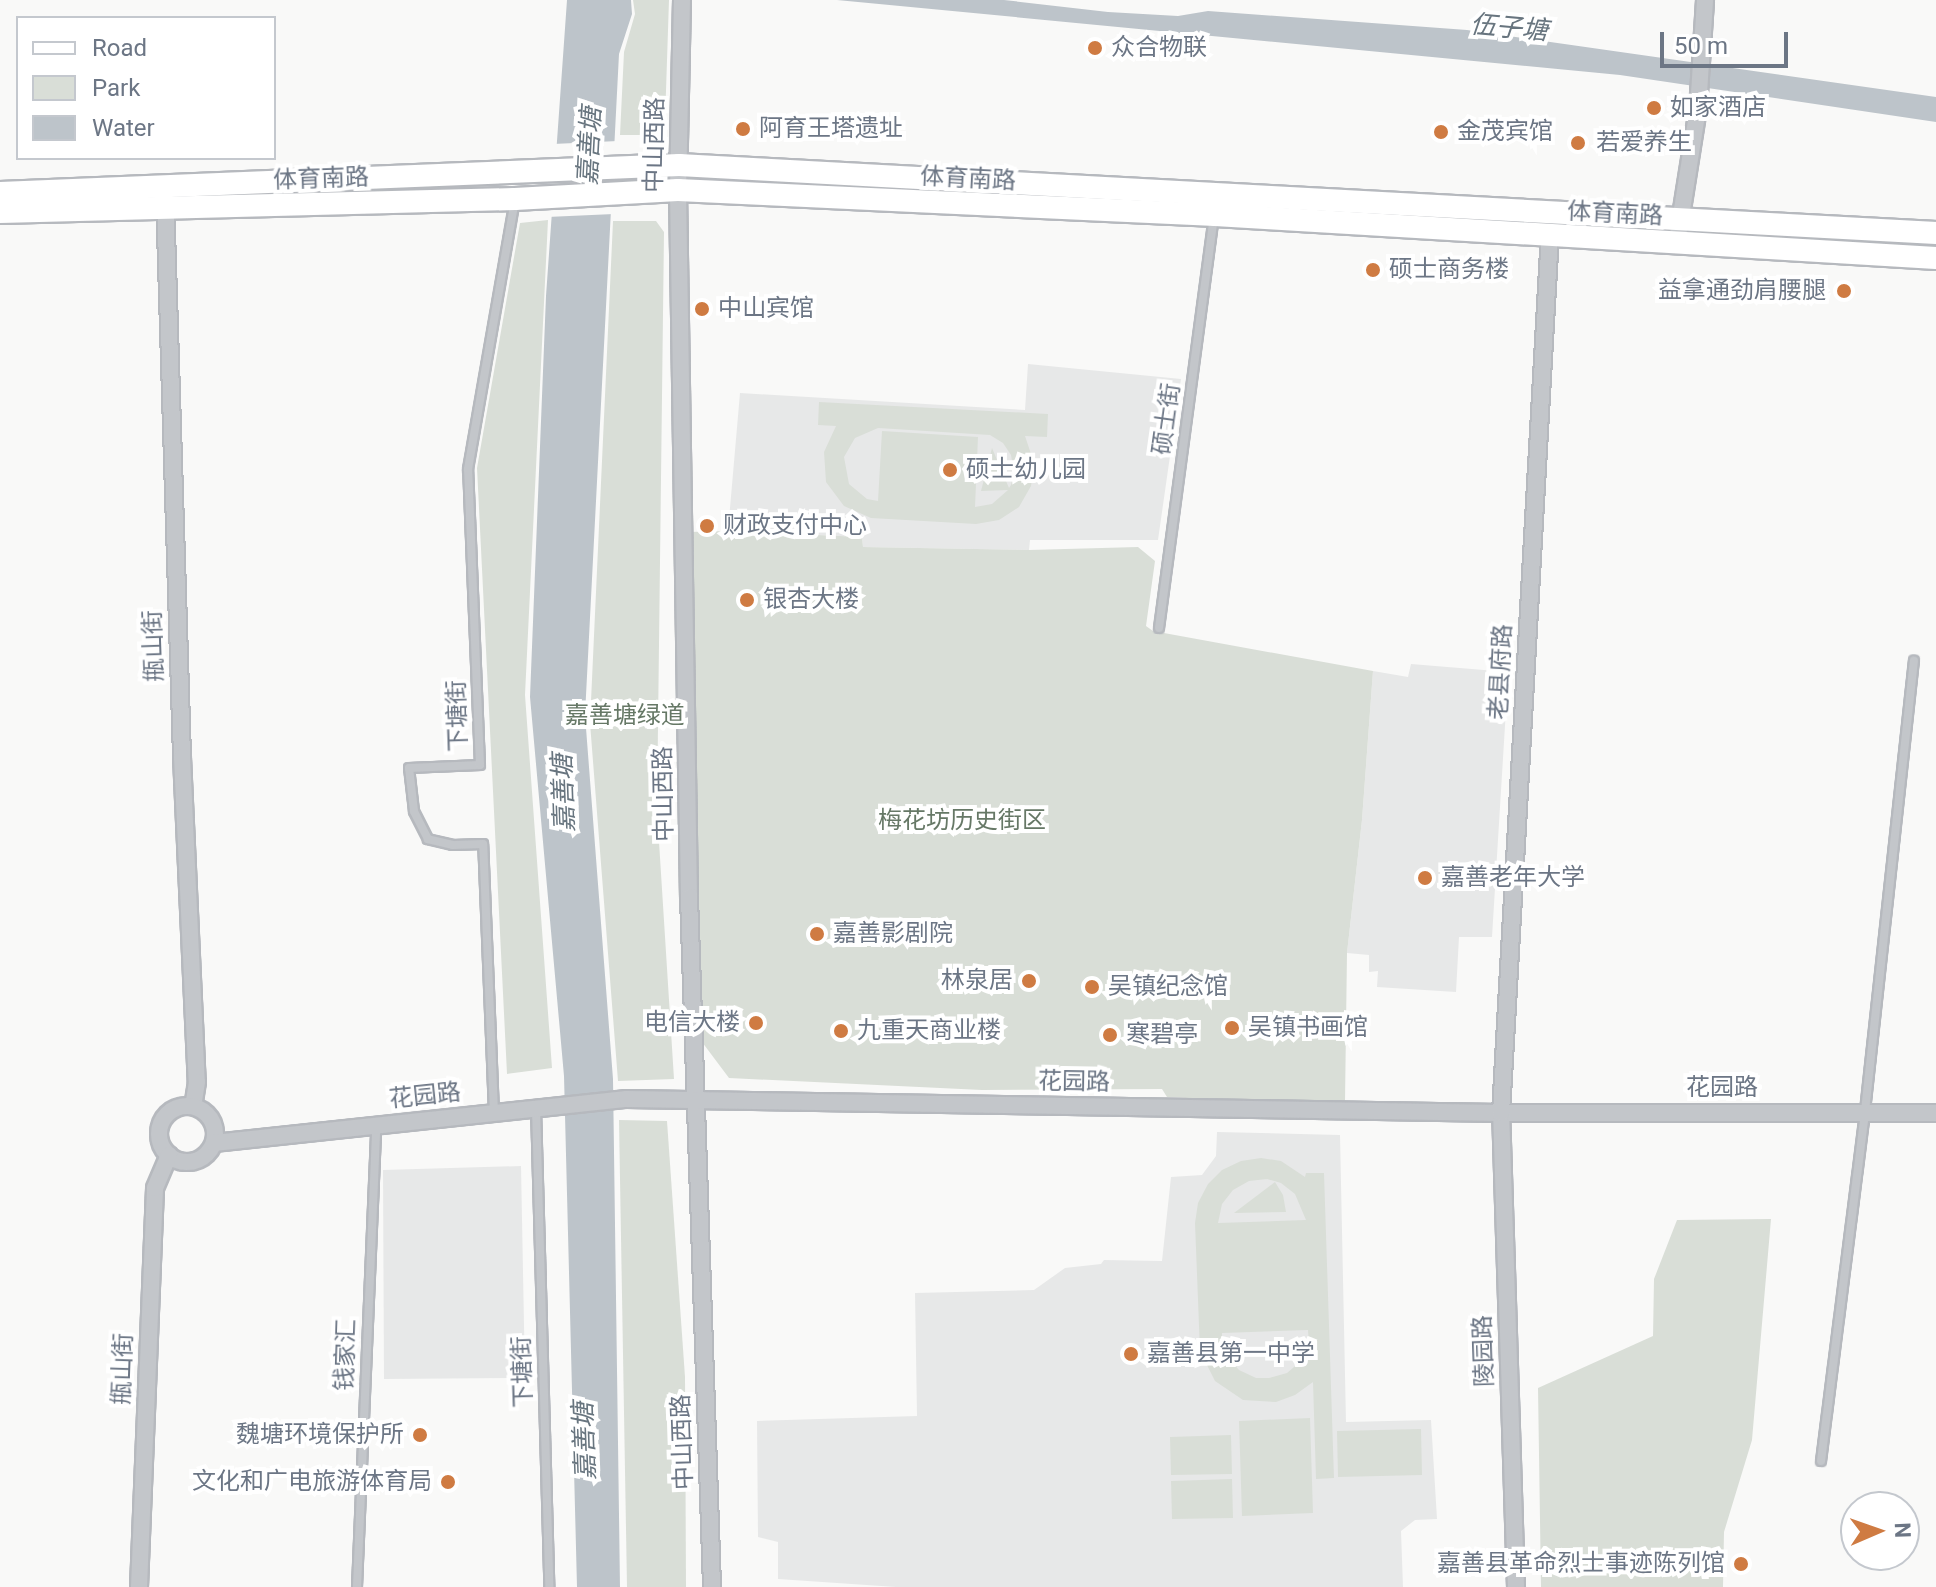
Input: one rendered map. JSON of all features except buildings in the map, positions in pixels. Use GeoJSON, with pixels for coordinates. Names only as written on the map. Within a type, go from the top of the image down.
{"type":"FeatureCollection","features":[{"type":"Feature","properties":{"kind":"main road","name":"体育南路"},"geometry":{"type":"LineString","coordinates":[[0,193],[679,165],[1936,233]]}},
{"type":"Feature","properties":{"kind":"main road","name":"体育南路"},"geometry":{"type":"LineString","coordinates":[[0,212],[515,199],[678,190],[1215,215],[1936,258]]}},
{"type":"Feature","properties":{"kind":"street","name":"中山西路"},"geometry":{"type":"LineString","coordinates":[[682,0],[678,190],[694,1100],[712,1587]]}},
{"type":"Feature","properties":{"kind":"street"},"geometry":{"type":"LineString","coordinates":[[1677,241],[1698,109],[1705,0]]}},
{"type":"Feature","properties":{"kind":"street","name":"甁山街"},"geometry":{"type":"LineString","coordinates":[[164,184],[181,741],[197,1082],[193,1106]]}},
{"type":"Feature","properties":{"kind":"street","name":"老县府路"},"geometry":{"type":"LineString","coordinates":[[1501,1113],[1550,234]]}},
{"type":"Feature","properties":{"kind":"street","name":"花园路"},"geometry":{"type":"LineString","coordinates":[[214,1143],[627,1099],[1501,1113],[1936,1113]]}},
{"type":"Feature","properties":{"kind":"street"},"geometry":{"type":"LineString","coordinates":[[193,1106],[209,1116],[215,1133],[214,1143],[203,1157],[186,1162],[169,1155],[160,1140],[162,1122],[174,1109],[193,1106]]}},
{"type":"Feature","properties":{"kind":"street","name":"陵园路"},"geometry":{"type":"LineString","coordinates":[[1501,1113],[1516,1587]]}},
{"type":"Feature","properties":{"kind":"street","name":"甁山街"},"geometry":{"type":"LineString","coordinates":[[139,1587],[155,1188],[169,1155]]}},
{"type":"Feature","properties":{"kind":"lane","name":"下塘街"},"geometry":{"type":"LineString","coordinates":[[494,1113],[483,844],[453,845],[428,839],[414,811],[409,768],[480,765],[468,469],[515,199]]}},
{"type":"Feature","properties":{"kind":"lane","name":"硕士街"},"geometry":{"type":"LineString","coordinates":[[1159,628],[1215,215]]}},
{"type":"Feature","properties":{"kind":"lane"},"geometry":{"type":"LineString","coordinates":[[1821,1461],[1865,1111],[1914,661]]}},
{"type":"Feature","properties":{"kind":"lane","name":"下塘街"},"geometry":{"type":"LineString","coordinates":[[536,1107],[549,1587]]}},
{"type":"Feature","properties":{"kind":"lane","name":"钱家汇"},"geometry":{"type":"LineString","coordinates":[[357,1587],[376,1125]]}},
{"type":"Feature","properties":{"kind":"shaded area","name":"硕士幼儿园"},"geometry":{"type":"Polygon","coordinates":[[[1028,364],[1181,379],[1158,540],[1030,540],[1029,550],[863,547],[862,537],[728,531],[740,393],[1025,410],[1028,364]]]}},
{"type":"Feature","properties":{"kind":"shaded area","name":"嘉善老年大学"},"geometry":{"type":"Polygon","coordinates":[[[1411,664],[1496,671],[1508,677],[1492,937],[1459,937],[1456,992],[1377,987],[1378,971],[1369,972],[1369,955],[1347,953],[1362,820],[1373,671],[1408,677],[1411,664]]]}},
{"type":"Feature","properties":{"kind":"shaded area","name":"嘉善县第一中学"},"geometry":{"type":"Polygon","coordinates":[[[1217,1132],[1340,1135],[1346,1422],[1431,1420],[1437,1519],[1415,1520],[1401,1531],[1403,1587],[896,1587],[778,1579],[778,1542],[758,1537],[757,1421],[917,1416],[915,1293],[1034,1290],[1065,1268],[1101,1264],[1104,1260],[1162,1261],[1171,1177],[1202,1175],[1216,1156],[1217,1132]]]}},
{"type":"Feature","properties":{"kind":"shaded area"},"geometry":{"type":"Polygon","coordinates":[[[521,1166],[525,1378],[384,1379],[383,1170],[521,1166]]]}},
{"type":"Feature","properties":{"kind":"green space"},"geometry":{"type":"Polygon","coordinates":[[[633,0],[669,0],[665,121],[655,135],[620,135],[624,52],[635,14],[633,0]]]}},
{"type":"Feature","properties":{"kind":"green space","name":"嘉善塘绿道"},"geometry":{"type":"Polygon","coordinates":[[[548,220],[525,695],[552,1068],[507,1074],[477,468],[520,223],[548,220]]]}},
{"type":"Feature","properties":{"kind":"green space","name":"嘉善塘绿道"},"geometry":{"type":"Polygon","coordinates":[[[613,221],[656,221],[664,232],[657,810],[674,1079],[618,1081],[590,723],[613,221]]]}},
{"type":"Feature","properties":{"kind":"green space"},"geometry":{"type":"Polygon","coordinates":[[[819,402],[1048,414],[1047,437],[1025,436],[1034,463],[1031,486],[1019,507],[999,520],[976,524],[871,518],[844,506],[826,482],[824,452],[836,426],[818,425],[819,402]],[[878,428],[855,438],[844,457],[849,484],[867,499],[878,501],[882,431],[978,437],[975,507],[992,504],[1008,490],[981,491],[992,448],[1009,488],[1014,473],[1011,455],[1003,443],[990,435],[878,428]]]}},
{"type":"Feature","properties":{"kind":"green space","name":"梅花坊历史街区"},"geometry":{"type":"Polygon","coordinates":[[[688,532],[862,537],[863,547],[1029,550],[1138,547],[1155,561],[1146,626],[1153,631],[1373,671],[1362,820],[1347,953],[1345,1102],[1280,1103],[1167,1097],[1162,1089],[982,1090],[729,1078],[699,1038],[688,532]]]}},
{"type":"Feature","properties":{"kind":"green space"},"geometry":{"type":"Polygon","coordinates":[[[619,1120],[667,1121],[685,1377],[686,1587],[627,1587],[619,1120]]]}},
{"type":"Feature","properties":{"kind":"green space"},"geometry":{"type":"Polygon","coordinates":[[[1261,1158],[1281,1161],[1305,1177],[1306,1173],[1324,1173],[1334,1478],[1316,1479],[1313,1382],[1295,1395],[1276,1402],[1243,1400],[1215,1381],[1200,1351],[1195,1223],[1198,1203],[1208,1184],[1222,1170],[1241,1161],[1261,1158]],[[1267,1179],[1249,1181],[1233,1190],[1222,1204],[1218,1223],[1306,1220],[1295,1194],[1281,1183],[1267,1179]],[[1308,1330],[1222,1333],[1222,1338],[1227,1356],[1239,1370],[1256,1378],[1269,1378],[1287,1373],[1301,1361],[1309,1345],[1308,1330]]]}},
{"type":"Feature","properties":{"kind":"green space"},"geometry":{"type":"Polygon","coordinates":[[[1275,1182],[1283,1195],[1286,1212],[1234,1213],[1275,1182]]]}},
{"type":"Feature","properties":{"kind":"green space"},"geometry":{"type":"Polygon","coordinates":[[[1771,1219],[1752,1440],[1724,1532],[1723,1587],[1541,1587],[1538,1388],[1653,1336],[1654,1279],[1677,1220],[1771,1219]]]}},
{"type":"Feature","properties":{"kind":"green space"},"geometry":{"type":"Polygon","coordinates":[[[1310,1418],[1313,1513],[1242,1516],[1239,1421],[1310,1418]]]}},
{"type":"Feature","properties":{"kind":"green space"},"geometry":{"type":"Polygon","coordinates":[[[1421,1429],[1422,1475],[1338,1477],[1337,1431],[1421,1429]]]}},
{"type":"Feature","properties":{"kind":"green space"},"geometry":{"type":"Polygon","coordinates":[[[1231,1435],[1232,1474],[1171,1475],[1170,1437],[1231,1435]]]}},
{"type":"Feature","properties":{"kind":"green space"},"geometry":{"type":"Polygon","coordinates":[[[1232,1479],[1233,1518],[1172,1519],[1171,1481],[1232,1479]]]}},
{"type":"Feature","properties":{"kind":"water","name":"嘉善塘"},"geometry":{"type":"Polygon","coordinates":[[[567,0],[631,0],[632,14],[619,54],[585,715],[613,1079],[620,1587],[577,1587],[564,1076],[530,697],[546,296],[567,0]]]}},
{"type":"Feature","properties":{"kind":"water"},"geometry":{"type":"Polygon","coordinates":[[[837,0],[1004,0],[1108,12],[1178,16],[1208,11],[1467,30],[1936,97],[1936,122],[1620,75],[837,0]]]}},
{"type":"Feature","properties":{"kind":"pier"},"geometry":{"type":"Polygon","coordinates":[[[618,141],[614,214],[547,217],[553,144],[618,141]]]}},
{"type":"Feature","properties":{"kind":"place","name":"众合物联"},"geometry":{"type":"Point","coordinates":[1095,48]}},
{"type":"Feature","properties":{"kind":"place","name":"如家酒店"},"geometry":{"type":"Point","coordinates":[1654,108]}},
{"type":"Feature","properties":{"kind":"place","name":"阿育王塔遗址"},"geometry":{"type":"Point","coordinates":[743,129]}},
{"type":"Feature","properties":{"kind":"place","name":"金茂宾馆"},"geometry":{"type":"Point","coordinates":[1441,132]}},
{"type":"Feature","properties":{"kind":"place","name":"若爱养生"},"geometry":{"type":"Point","coordinates":[1578,143]}},
{"type":"Feature","properties":{"kind":"place","name":"硕士商务楼"},"geometry":{"type":"Point","coordinates":[1373,270]}},
{"type":"Feature","properties":{"kind":"place","name":"益拿通劲肩腰腿"},"geometry":{"type":"Point","coordinates":[1844,291]}},
{"type":"Feature","properties":{"kind":"place","name":"中山宾馆"},"geometry":{"type":"Point","coordinates":[702,309]}},
{"type":"Feature","properties":{"kind":"place","name":"硕士幼儿园"},"geometry":{"type":"Point","coordinates":[950,470]}},
{"type":"Feature","properties":{"kind":"place","name":"财政支付中心"},"geometry":{"type":"Point","coordinates":[707,526]}},
{"type":"Feature","properties":{"kind":"place","name":"银杏大楼"},"geometry":{"type":"Point","coordinates":[747,600]}},
{"type":"Feature","properties":{"kind":"place","name":"嘉善老年大学"},"geometry":{"type":"Point","coordinates":[1425,878]}},
{"type":"Feature","properties":{"kind":"place","name":"嘉善影剧院"},"geometry":{"type":"Point","coordinates":[817,934]}},
{"type":"Feature","properties":{"kind":"place","name":"林泉居"},"geometry":{"type":"Point","coordinates":[1029,981]}},
{"type":"Feature","properties":{"kind":"place","name":"吴镇纪念馆"},"geometry":{"type":"Point","coordinates":[1092,987]}},
{"type":"Feature","properties":{"kind":"place","name":"电信大楼"},"geometry":{"type":"Point","coordinates":[756,1023]}},
{"type":"Feature","properties":{"kind":"place","name":"吴镇书画馆"},"geometry":{"type":"Point","coordinates":[1232,1028]}},
{"type":"Feature","properties":{"kind":"place","name":"九重天商业楼"},"geometry":{"type":"Point","coordinates":[841,1031]}},
{"type":"Feature","properties":{"kind":"place","name":"寒碧亭"},"geometry":{"type":"Point","coordinates":[1110,1035]}},
{"type":"Feature","properties":{"kind":"place","name":"嘉善县第一中学"},"geometry":{"type":"Point","coordinates":[1131,1354]}},
{"type":"Feature","properties":{"kind":"place","name":"魏塘环境保护所"},"geometry":{"type":"Point","coordinates":[420,1435]}},
{"type":"Feature","properties":{"kind":"place","name":"文化和广电旅游体育局"},"geometry":{"type":"Point","coordinates":[448,1482]}},
{"type":"Feature","properties":{"kind":"place","name":"嘉善县革命烈士事迹陈列馆"},"geometry":{"type":"Point","coordinates":[1741,1564]}},
{"type":"Feature","properties":{"kind":"water label","name":"伍子塘"},"geometry":{"type":"Point","coordinates":[1509,28]}}]}
